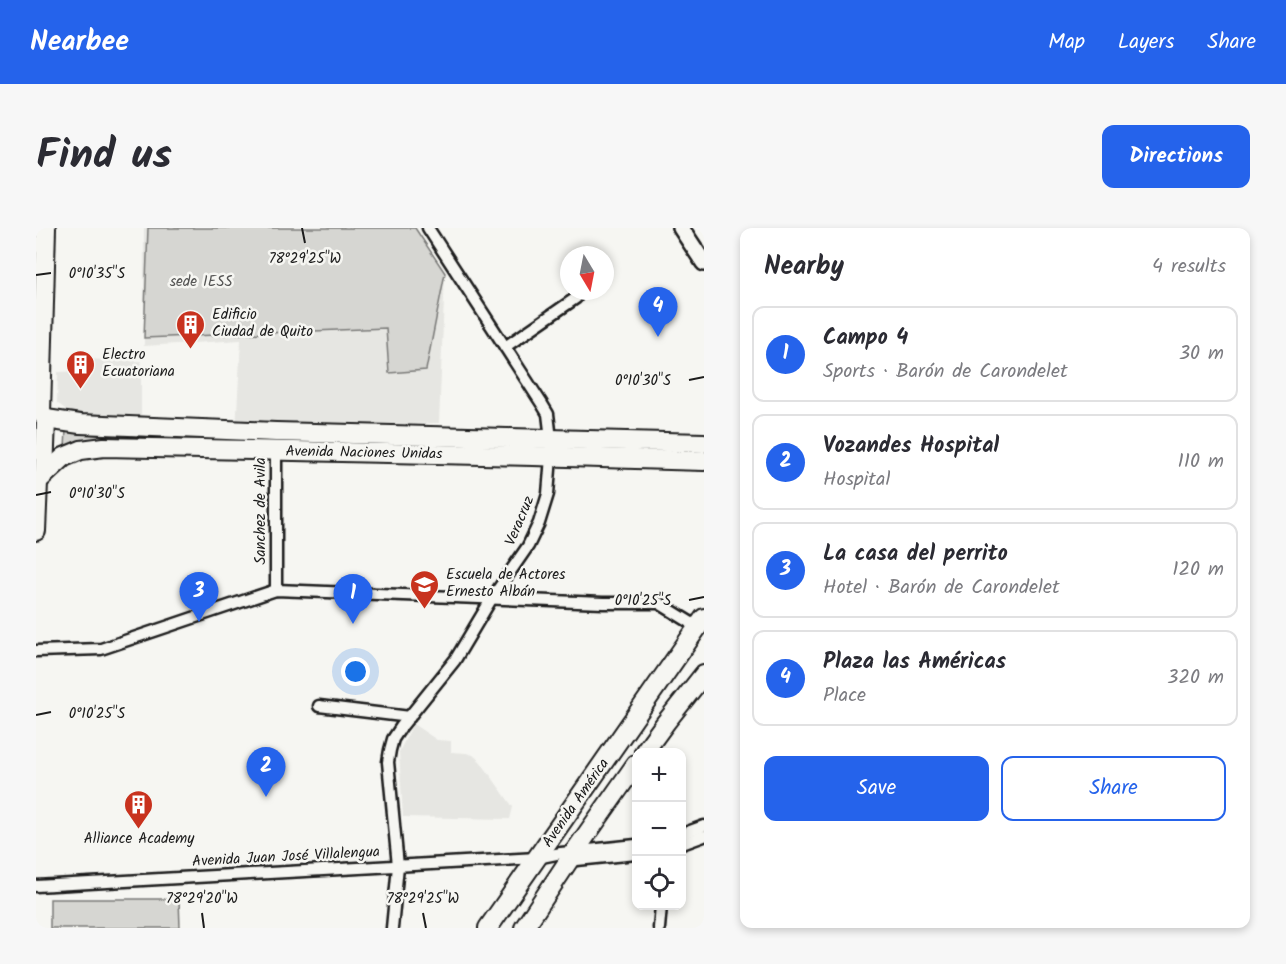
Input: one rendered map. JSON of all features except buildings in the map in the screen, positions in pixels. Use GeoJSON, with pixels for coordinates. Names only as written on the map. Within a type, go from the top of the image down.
{"type":"FeatureCollection","features":[{"type":"Feature","properties":{"kind":"main road"},"geometry":{"type":"LineString","coordinates":[[36,228],[36,234]]}},
{"type":"Feature","properties":{"kind":"main road"},"geometry":{"type":"LineString","coordinates":[[36,531],[46,228]]}},
{"type":"Feature","properties":{"kind":"main road"},"geometry":{"type":"LineString","coordinates":[[681,228],[704,263]]}},
{"type":"Feature","properties":{"kind":"main road","name":"Avenida Naciones Unidas"},"geometry":{"type":"LineString","coordinates":[[41,414],[80,424],[276,432],[551,448],[704,462]]}},
{"type":"Feature","properties":{"kind":"main road","name":"Avenida Naciones Unidas"},"geometry":{"type":"LineString","coordinates":[[39,479],[64,457],[72,453],[104,447],[276,451],[551,448],[704,443]]}},
{"type":"Feature","properties":{"kind":"main road","name":"Avenida América"},"geometry":{"type":"LineString","coordinates":[[488,928],[642,709],[702,628]]}},
{"type":"Feature","properties":{"kind":"main road"},"geometry":{"type":"LineString","coordinates":[[648,748],[704,658]]}},
{"type":"Feature","properties":{"kind":"main road"},"geometry":{"type":"LineString","coordinates":[[666,722],[704,674]]}},
{"type":"Feature","properties":{"kind":"main road","name":"Avenida América"},"geometry":{"type":"LineString","coordinates":[[524,928],[632,770]]}},
{"type":"Feature","properties":{"kind":"street","name":"Veracruz"},"geometry":{"type":"LineString","coordinates":[[392,928],[398,866],[388,762],[393,739],[455,660],[492,598],[528,546],[539,523],[548,494],[551,448],[548,414],[428,228]]}},
{"type":"Feature","properties":{"kind":"street"},"geometry":{"type":"LineString","coordinates":[[505,347],[573,300]]}},
{"type":"Feature","properties":{"kind":"street","name":"Sanchez de Avila"},"geometry":{"type":"LineString","coordinates":[[276,432],[276,590]]}},
{"type":"Feature","properties":{"kind":"street"},"geometry":{"type":"LineString","coordinates":[[36,651],[100,649],[276,590],[603,603],[659,603],[702,628]]}},
{"type":"Feature","properties":{"kind":"street"},"geometry":{"type":"LineString","coordinates":[[319,706],[410,717]]}},
{"type":"Feature","properties":{"kind":"street"},"geometry":{"type":"LineString","coordinates":[[686,832],[704,826]]}},
{"type":"Feature","properties":{"kind":"street"},"geometry":{"type":"LineString","coordinates":[[686,842],[704,836]]}},
{"type":"Feature","properties":{"kind":"street","name":"Avenida Juan José Villalengua"},"geometry":{"type":"LineString","coordinates":[[572,856],[632,846]]}},
{"type":"Feature","properties":{"kind":"street","name":"Avenida Juan José Villalengua"},"geometry":{"type":"LineString","coordinates":[[36,886],[632,854]]}},
{"type":"Feature","properties":{"kind":"street"},"geometry":{"type":"LineString","coordinates":[[659,928],[661,910]]}},
{"type":"Feature","properties":{"kind":"shaded area","name":"sede IESS"},"geometry":{"type":"Polygon","coordinates":[[[144,228],[415,228],[445,273],[439,423],[236,430],[241,340],[144,346],[144,228]]]}},
{"type":"Feature","properties":{"kind":"shaded area"},"geometry":{"type":"Polygon","coordinates":[[[79,359],[141,361],[141,426],[86,424],[57,403],[58,372],[81,371],[79,359]]]}},
{"type":"Feature","properties":{"kind":"shaded area"},"geometry":{"type":"Polygon","coordinates":[[[413,724],[437,740],[451,741],[451,752],[473,755],[480,761],[513,807],[510,819],[403,817],[399,752],[413,724]]]}},
{"type":"Feature","properties":{"kind":"green space","name":"sede IESS"},"geometry":{"type":"Polygon","coordinates":[[[148,228],[415,228],[445,273],[426,370],[389,373],[386,328],[144,338],[148,228]]]}},
{"type":"Feature","properties":{"kind":"green space"},"geometry":{"type":"Polygon","coordinates":[[[66,429],[96,435],[264,439],[264,446],[65,449],[66,429]]]}},
{"type":"Feature","properties":{"kind":"green space"},"geometry":{"type":"Polygon","coordinates":[[[50,899],[179,899],[180,928],[50,928],[50,899]]]}},
{"type":"Feature","properties":{"kind":"place","name":"Plaza las Américas"},"geometry":{"type":"Point","coordinates":[658,337]}},
{"type":"Feature","properties":{"kind":"place","name":"Edificio Ciudad de Quito"},"geometry":{"type":"Point","coordinates":[191,350]}},
{"type":"Feature","properties":{"kind":"place","name":"Electro Ecuatoriana"},"geometry":{"type":"Point","coordinates":[81,390]}},
{"type":"Feature","properties":{"kind":"place","name":"Escuela de Actores Ernesto Albán"},"geometry":{"type":"Point","coordinates":[425,610]}},
{"type":"Feature","properties":{"kind":"place","name":"La casa del perrito"},"geometry":{"type":"Point","coordinates":[199,622]}},
{"type":"Feature","properties":{"kind":"place","name":"Campo 4"},"geometry":{"type":"Point","coordinates":[353,624]}},
{"type":"Feature","properties":{"kind":"place","name":"Vozandes Hospital"},"geometry":{"type":"Point","coordinates":[266,797]}},
{"type":"Feature","properties":{"kind":"place","name":"Alliance Academy"},"geometry":{"type":"Point","coordinates":[139,830]}}]}
